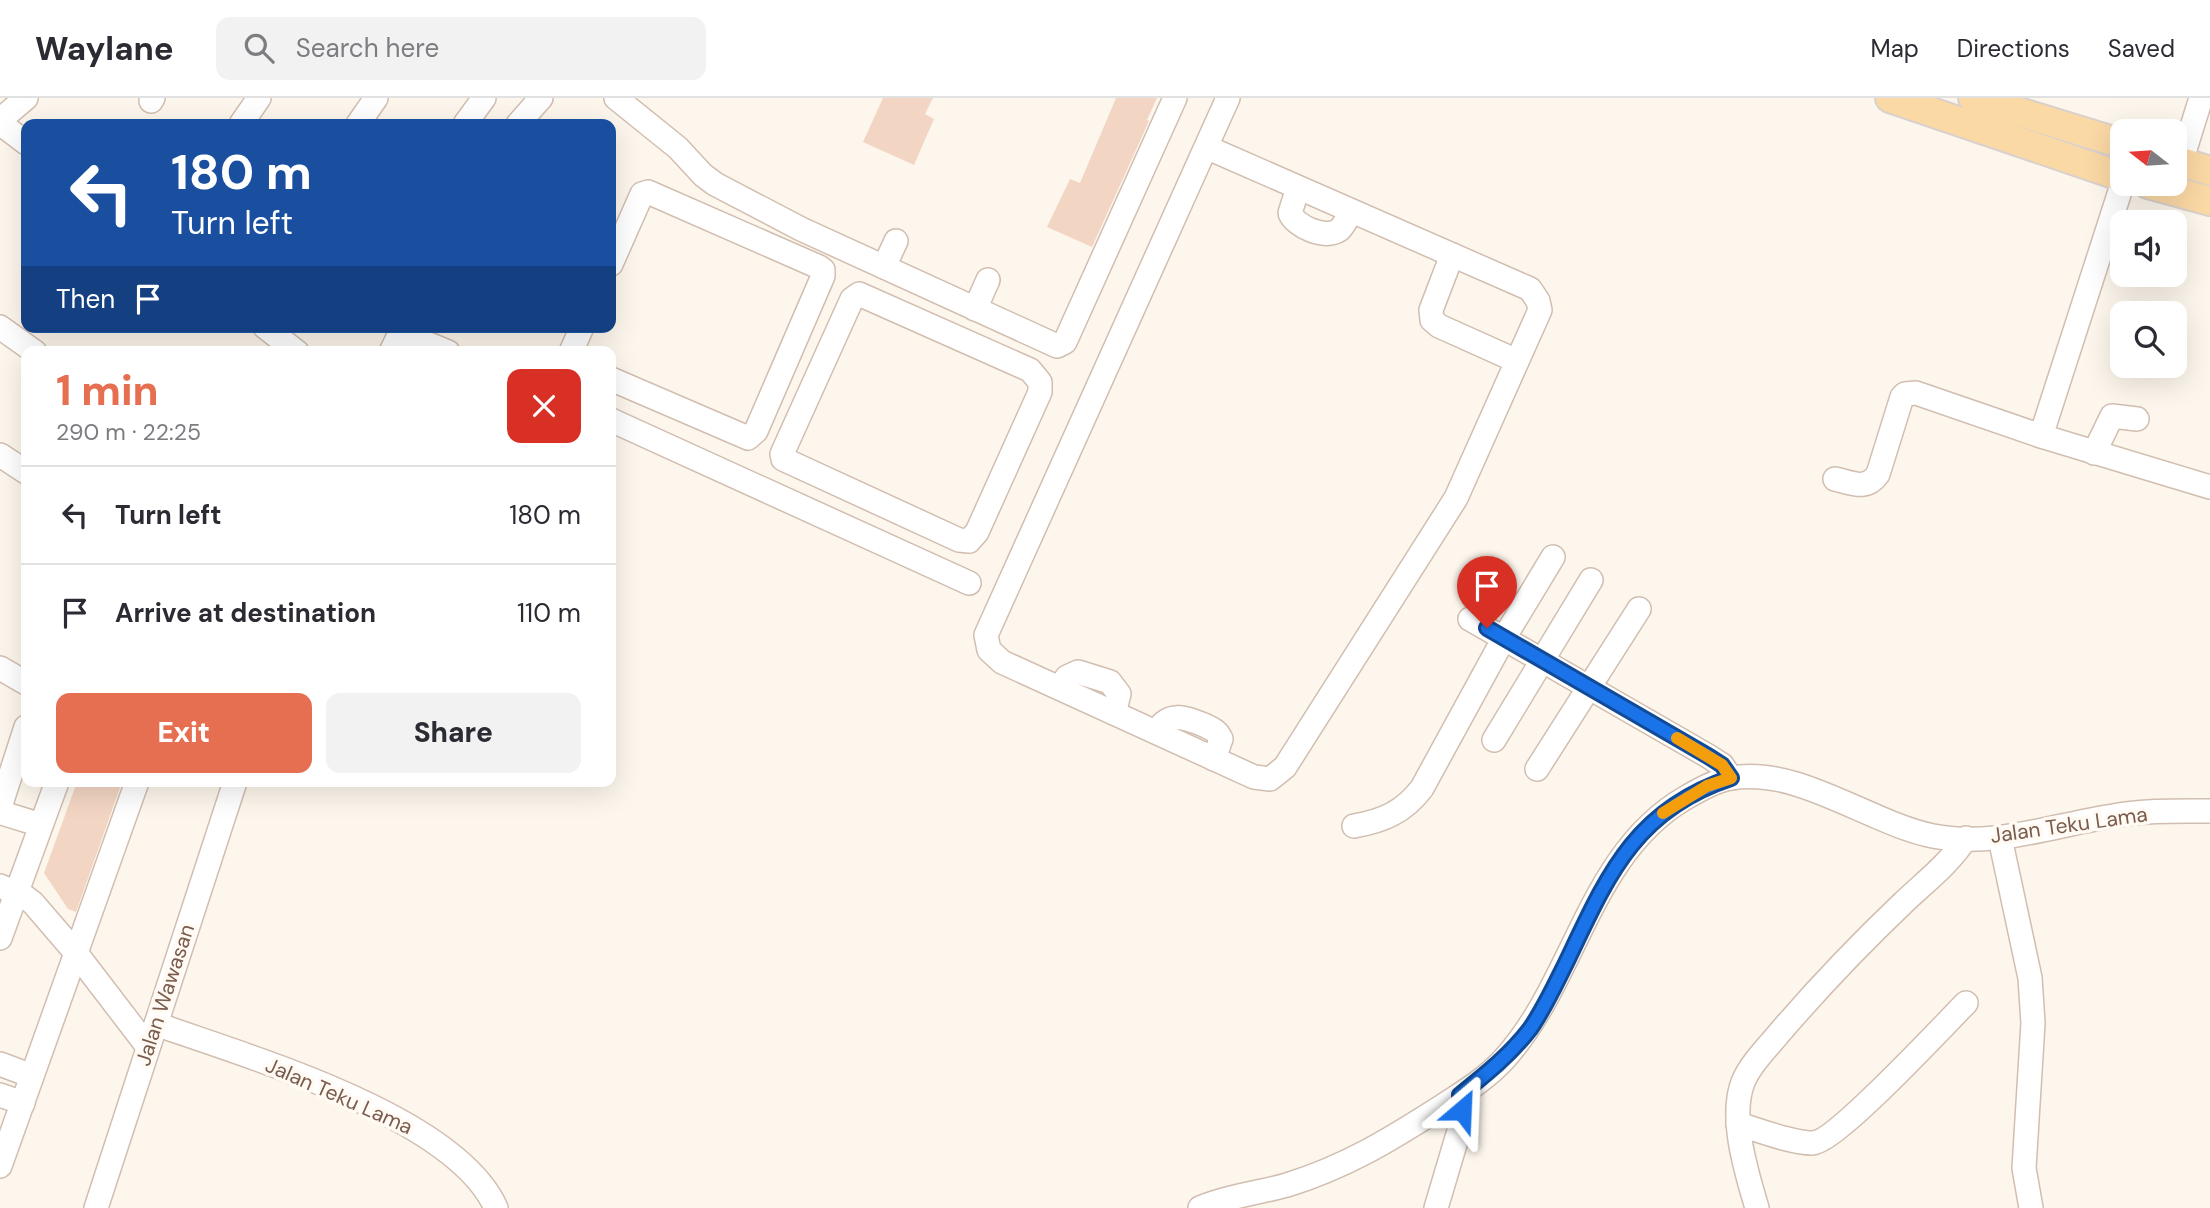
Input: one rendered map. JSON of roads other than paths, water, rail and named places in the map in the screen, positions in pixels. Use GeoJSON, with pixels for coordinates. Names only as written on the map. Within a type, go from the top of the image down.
{"type":"FeatureCollection","features":[{"type":"Feature","properties":{"kind":"main road"},"geometry":{"type":"LineString","coordinates":[[1890,98],[2110,173]]}},
{"type":"Feature","properties":{"kind":"main road"},"geometry":{"type":"LineString","coordinates":[[1973,98],[2110,140]]}},
{"type":"Feature","properties":{"kind":"main road"},"geometry":{"type":"LineString","coordinates":[[2188,164],[2210,171]]}},
{"type":"Feature","properties":{"kind":"main road"},"geometry":{"type":"LineString","coordinates":[[2188,195],[2210,201]]}},
{"type":"Feature","properties":{"kind":"street"},"geometry":{"type":"LineString","coordinates":[[21,139],[0,121],[26,98]]}},
{"type":"Feature","properties":{"kind":"street"},"geometry":{"type":"LineString","coordinates":[[244,119],[259,98]]}},
{"type":"Feature","properties":{"kind":"street"},"geometry":{"type":"LineString","coordinates":[[361,119],[376,98]]}},
{"type":"Feature","properties":{"kind":"street"},"geometry":{"type":"LineString","coordinates":[[469,119],[484,98]]}},
{"type":"Feature","properties":{"kind":"street"},"geometry":{"type":"LineString","coordinates":[[522,119],[541,98]]}},
{"type":"Feature","properties":{"kind":"street"},"geometry":{"type":"LineString","coordinates":[[616,98],[678,148],[715,184],[801,229],[1057,346],[1065,342],[1175,98]]}},
{"type":"Feature","properties":{"kind":"street"},"geometry":{"type":"LineString","coordinates":[[1206,147],[1530,289],[1540,310],[1456,498],[1285,767],[1275,776],[1262,779],[995,657],[989,650],[986,635],[1228,98]]}},
{"type":"Feature","properties":{"kind":"street"},"geometry":{"type":"LineString","coordinates":[[2188,134],[2201,98]]}},
{"type":"Feature","properties":{"kind":"street"},"geometry":{"type":"LineString","coordinates":[[1298,188],[1290,208],[1291,217],[1297,223],[1323,233],[1333,232],[1340,229],[1351,211]]}},
{"type":"Feature","properties":{"kind":"street"},"geometry":{"type":"LineString","coordinates":[[616,253],[642,194],[646,192],[823,270],[823,276],[753,436],[742,436],[616,381]]}},
{"type":"Feature","properties":{"kind":"street"},"geometry":{"type":"LineString","coordinates":[[2040,436],[2118,196]]}},
{"type":"Feature","properties":{"kind":"street"},"geometry":{"type":"LineString","coordinates":[[884,267],[897,241]]}},
{"type":"Feature","properties":{"kind":"street"},"geometry":{"type":"LineString","coordinates":[[1452,255],[1431,310],[1432,320],[1439,326],[1517,361]]}},
{"type":"Feature","properties":{"kind":"street"},"geometry":{"type":"LineString","coordinates":[[975,309],[988,280]]}},
{"type":"Feature","properties":{"kind":"street"},"geometry":{"type":"LineString","coordinates":[[859,294],[1036,374],[1040,382],[1040,392],[977,532],[969,541],[959,540],[870,500],[788,463],[782,454],[852,299],[859,294]]}},
{"type":"Feature","properties":{"kind":"street"},"geometry":{"type":"LineString","coordinates":[[0,327],[27,346]]}},
{"type":"Feature","properties":{"kind":"street"},"geometry":{"type":"LineString","coordinates":[[273,333],[289,346]]}},
{"type":"Feature","properties":{"kind":"street"},"geometry":{"type":"LineString","coordinates":[[398,337],[428,346]]}},
{"type":"Feature","properties":{"kind":"street"},"geometry":{"type":"LineString","coordinates":[[1835,479],[1861,486],[1872,481],[1878,474],[1902,397],[1916,393],[2040,436],[2210,486]]}},
{"type":"Feature","properties":{"kind":"street"},"geometry":{"type":"LineString","coordinates":[[642,433],[656,399]]}},
{"type":"Feature","properties":{"kind":"street"},"geometry":{"type":"LineString","coordinates":[[2094,453],[2112,416],[2137,419]]}},
{"type":"Feature","properties":{"kind":"street"},"geometry":{"type":"LineString","coordinates":[[616,422],[969,583]]}},
{"type":"Feature","properties":{"kind":"street"},"geometry":{"type":"LineString","coordinates":[[0,455],[21,469]]}},
{"type":"Feature","properties":{"kind":"street"},"geometry":{"type":"LineString","coordinates":[[856,533],[870,500]]}},
{"type":"Feature","properties":{"kind":"street"},"geometry":{"type":"LineString","coordinates":[[1354,826],[1391,817],[1412,801],[1422,788],[1504,638],[1553,557]]}},
{"type":"Feature","properties":{"kind":"street"},"geometry":{"type":"LineString","coordinates":[[1494,740],[1591,580]]}},
{"type":"Feature","properties":{"kind":"street"},"geometry":{"type":"LineString","coordinates":[[1537,769],[1639,609]]}},
{"type":"Feature","properties":{"kind":"street"},"geometry":{"type":"LineString","coordinates":[[1470,619],[1708,756],[1722,765],[1731,778]]}},
{"type":"Feature","properties":{"kind":"street"},"geometry":{"type":"LineString","coordinates":[[0,668],[21,680]]}},
{"type":"Feature","properties":{"kind":"street"},"geometry":{"type":"LineString","coordinates":[[21,743],[0,808],[2,813],[41,825]]}},
{"type":"Feature","properties":{"kind":"street","name":"Jalan Teku Lama"},"geometry":{"type":"LineString","coordinates":[[1200,1208],[1232,1204],[1334,1170],[1364,1156],[1460,1095],[1503,1061],[1531,1027],[1622,855],[1645,827],[1707,786],[1731,778],[1757,777],[1796,784],[1895,824],[1934,836],[1966,838],[2000,838],[2117,815],[2210,811]]}},
{"type":"Feature","properties":{"kind":"street"},"geometry":{"type":"LineString","coordinates":[[0,938],[8,890],[41,825],[55,787]]}},
{"type":"Feature","properties":{"kind":"street"},"geometry":{"type":"LineString","coordinates":[[0,1166],[135,787]]}},
{"type":"Feature","properties":{"kind":"street","name":"Jalan Wawasan"},"geometry":{"type":"LineString","coordinates":[[96,1208],[232,787]]}},
{"type":"Feature","properties":{"kind":"street"},"geometry":{"type":"LineString","coordinates":[[1757,1208],[1743,1161],[1738,1124],[1742,1084],[1756,1060],[1791,1020],[1901,904],[1955,855],[1966,838]]}},
{"type":"Feature","properties":{"kind":"street"},"geometry":{"type":"LineString","coordinates":[[2000,838],[2030,978],[2033,1023],[2024,1168],[2031,1208]]}},
{"type":"Feature","properties":{"kind":"street"},"geometry":{"type":"LineString","coordinates":[[8,890],[33,903],[76,953],[148,1047]]}},
{"type":"Feature","properties":{"kind":"street"},"geometry":{"type":"LineString","coordinates":[[1738,1124],[1805,1142],[1821,1141],[1850,1119],[1966,1003]]}},
{"type":"Feature","properties":{"kind":"street","name":"Jalan Teku Lama"},"geometry":{"type":"LineString","coordinates":[[156,1024],[313,1081],[421,1132],[460,1159],[481,1182],[496,1208]]}},
{"type":"Feature","properties":{"kind":"street"},"geometry":{"type":"LineString","coordinates":[[0,1064],[32,1076]]}},
{"type":"Feature","properties":{"kind":"street"},"geometry":{"type":"LineString","coordinates":[[0,1095],[23,1103]]}},
{"type":"Feature","properties":{"kind":"street"},"geometry":{"type":"LineString","coordinates":[[1436,1208],[1461,1124],[1460,1095]]}}]}
